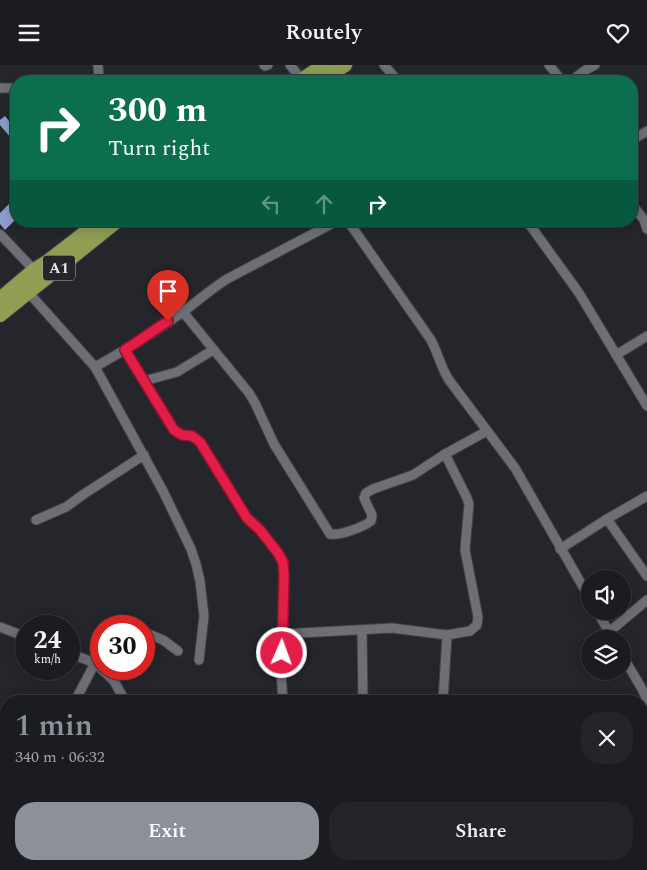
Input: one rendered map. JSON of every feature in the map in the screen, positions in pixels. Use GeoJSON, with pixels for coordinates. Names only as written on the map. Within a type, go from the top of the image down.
{"type":"FeatureCollection","features":[{"type":"Feature","properties":{"kind":"highway"},"geometry":{"type":"LineString","coordinates":[[310,75],[324,65]]}},
{"type":"Feature","properties":{"kind":"highway"},"geometry":{"type":"LineString","coordinates":[[329,75],[345,65]]}},
{"type":"Feature","properties":{"kind":"highway","name":"A1"},"geometry":{"type":"LineString","coordinates":[[0,299],[34,270],[92,227]]}},
{"type":"Feature","properties":{"kind":"highway","name":"A1"},"geometry":{"type":"LineString","coordinates":[[0,315],[109,227]]}},
{"type":"Feature","properties":{"kind":"street"},"geometry":{"type":"LineString","coordinates":[[264,65],[268,65]]}},
{"type":"Feature","properties":{"kind":"street"},"geometry":{"type":"LineString","coordinates":[[384,65],[393,75]]}},
{"type":"Feature","properties":{"kind":"street"},"geometry":{"type":"LineString","coordinates":[[549,65],[557,75]]}},
{"type":"Feature","properties":{"kind":"street"},"geometry":{"type":"LineString","coordinates":[[579,75],[594,65]]}},
{"type":"Feature","properties":{"kind":"street"},"geometry":{"type":"LineString","coordinates":[[638,212],[644,220],[647,229]]}},
{"type":"Feature","properties":{"kind":"street"},"geometry":{"type":"LineString","coordinates":[[95,367],[183,312],[227,279],[325,227]]}},
{"type":"Feature","properties":{"kind":"street"},"geometry":{"type":"LineString","coordinates":[[352,227],[431,341],[448,381],[515,468],[581,584]]}},
{"type":"Feature","properties":{"kind":"street"},"geometry":{"type":"LineString","coordinates":[[531,227],[579,293],[647,406]]}},
{"type":"Feature","properties":{"kind":"street"},"geometry":{"type":"LineString","coordinates":[[0,234],[34,270]]}},
{"type":"Feature","properties":{"kind":"street"},"geometry":{"type":"LineString","coordinates":[[28,292],[95,367],[144,455],[191,549],[200,581],[204,616],[198,660]]}},
{"type":"Feature","properties":{"kind":"street"},"geometry":{"type":"LineString","coordinates":[[183,312],[249,393],[274,444],[330,534],[336,535],[371,521],[372,515],[364,498],[366,493],[413,475],[445,454],[487,431]]}},
{"type":"Feature","properties":{"kind":"street"},"geometry":{"type":"LineString","coordinates":[[616,355],[647,336]]}},
{"type":"Feature","properties":{"kind":"street"},"geometry":{"type":"LineString","coordinates":[[144,381],[177,372],[213,349]]}},
{"type":"Feature","properties":{"kind":"street"},"geometry":{"type":"LineString","coordinates":[[125,350],[174,430],[182,435],[192,436],[200,442],[247,518],[260,530],[283,562],[281,672],[283,695]]}},
{"type":"Feature","properties":{"kind":"street"},"geometry":{"type":"LineString","coordinates":[[282,634],[392,628],[447,635],[470,631],[476,625],[478,617],[465,550],[469,504],[445,454]]}},
{"type":"Feature","properties":{"kind":"street"},"geometry":{"type":"LineString","coordinates":[[36,520],[66,507],[144,455]]}},
{"type":"Feature","properties":{"kind":"street"},"geometry":{"type":"LineString","coordinates":[[560,549],[647,496]]}},
{"type":"Feature","properties":{"kind":"street"},"geometry":{"type":"LineString","coordinates":[[607,519],[647,575]]}},
{"type":"Feature","properties":{"kind":"street"},"geometry":{"type":"LineString","coordinates":[[616,630],[647,600]]}},
{"type":"Feature","properties":{"kind":"street"},"geometry":{"type":"LineString","coordinates":[[0,627],[15,633]]}},
{"type":"Feature","properties":{"kind":"street"},"geometry":{"type":"LineString","coordinates":[[362,630],[363,695]]}},
{"type":"Feature","properties":{"kind":"street"},"geometry":{"type":"LineString","coordinates":[[443,695],[447,635]]}},
{"type":"Feature","properties":{"kind":"street"},"geometry":{"type":"LineString","coordinates":[[155,637],[178,651]]}},
{"type":"Feature","properties":{"kind":"street"},"geometry":{"type":"LineString","coordinates":[[631,670],[645,695]]}},
{"type":"Feature","properties":{"kind":"street"},"geometry":{"type":"LineString","coordinates":[[78,695],[90,672]]}},
{"type":"Feature","properties":{"kind":"street"},"geometry":{"type":"LineString","coordinates":[[113,680],[122,695]]}},
{"type":"Feature","properties":{"kind":"building"},"geometry":{"type":"Polygon","coordinates":[[[5,116],[10,122],[10,137],[0,125],[0,120],[5,116]]]}},
{"type":"Feature","properties":{"kind":"building"},"geometry":{"type":"Polygon","coordinates":[[[10,203],[10,225],[5,230],[0,224],[0,213],[10,203]]]}},
{"type":"Feature","properties":{"kind":"route"},"geometry":{"type":"LineString","coordinates":[[168,321],[125,350],[174,430],[182,435],[192,436],[200,442],[247,518],[260,530],[283,562],[282,653]]}}]}
